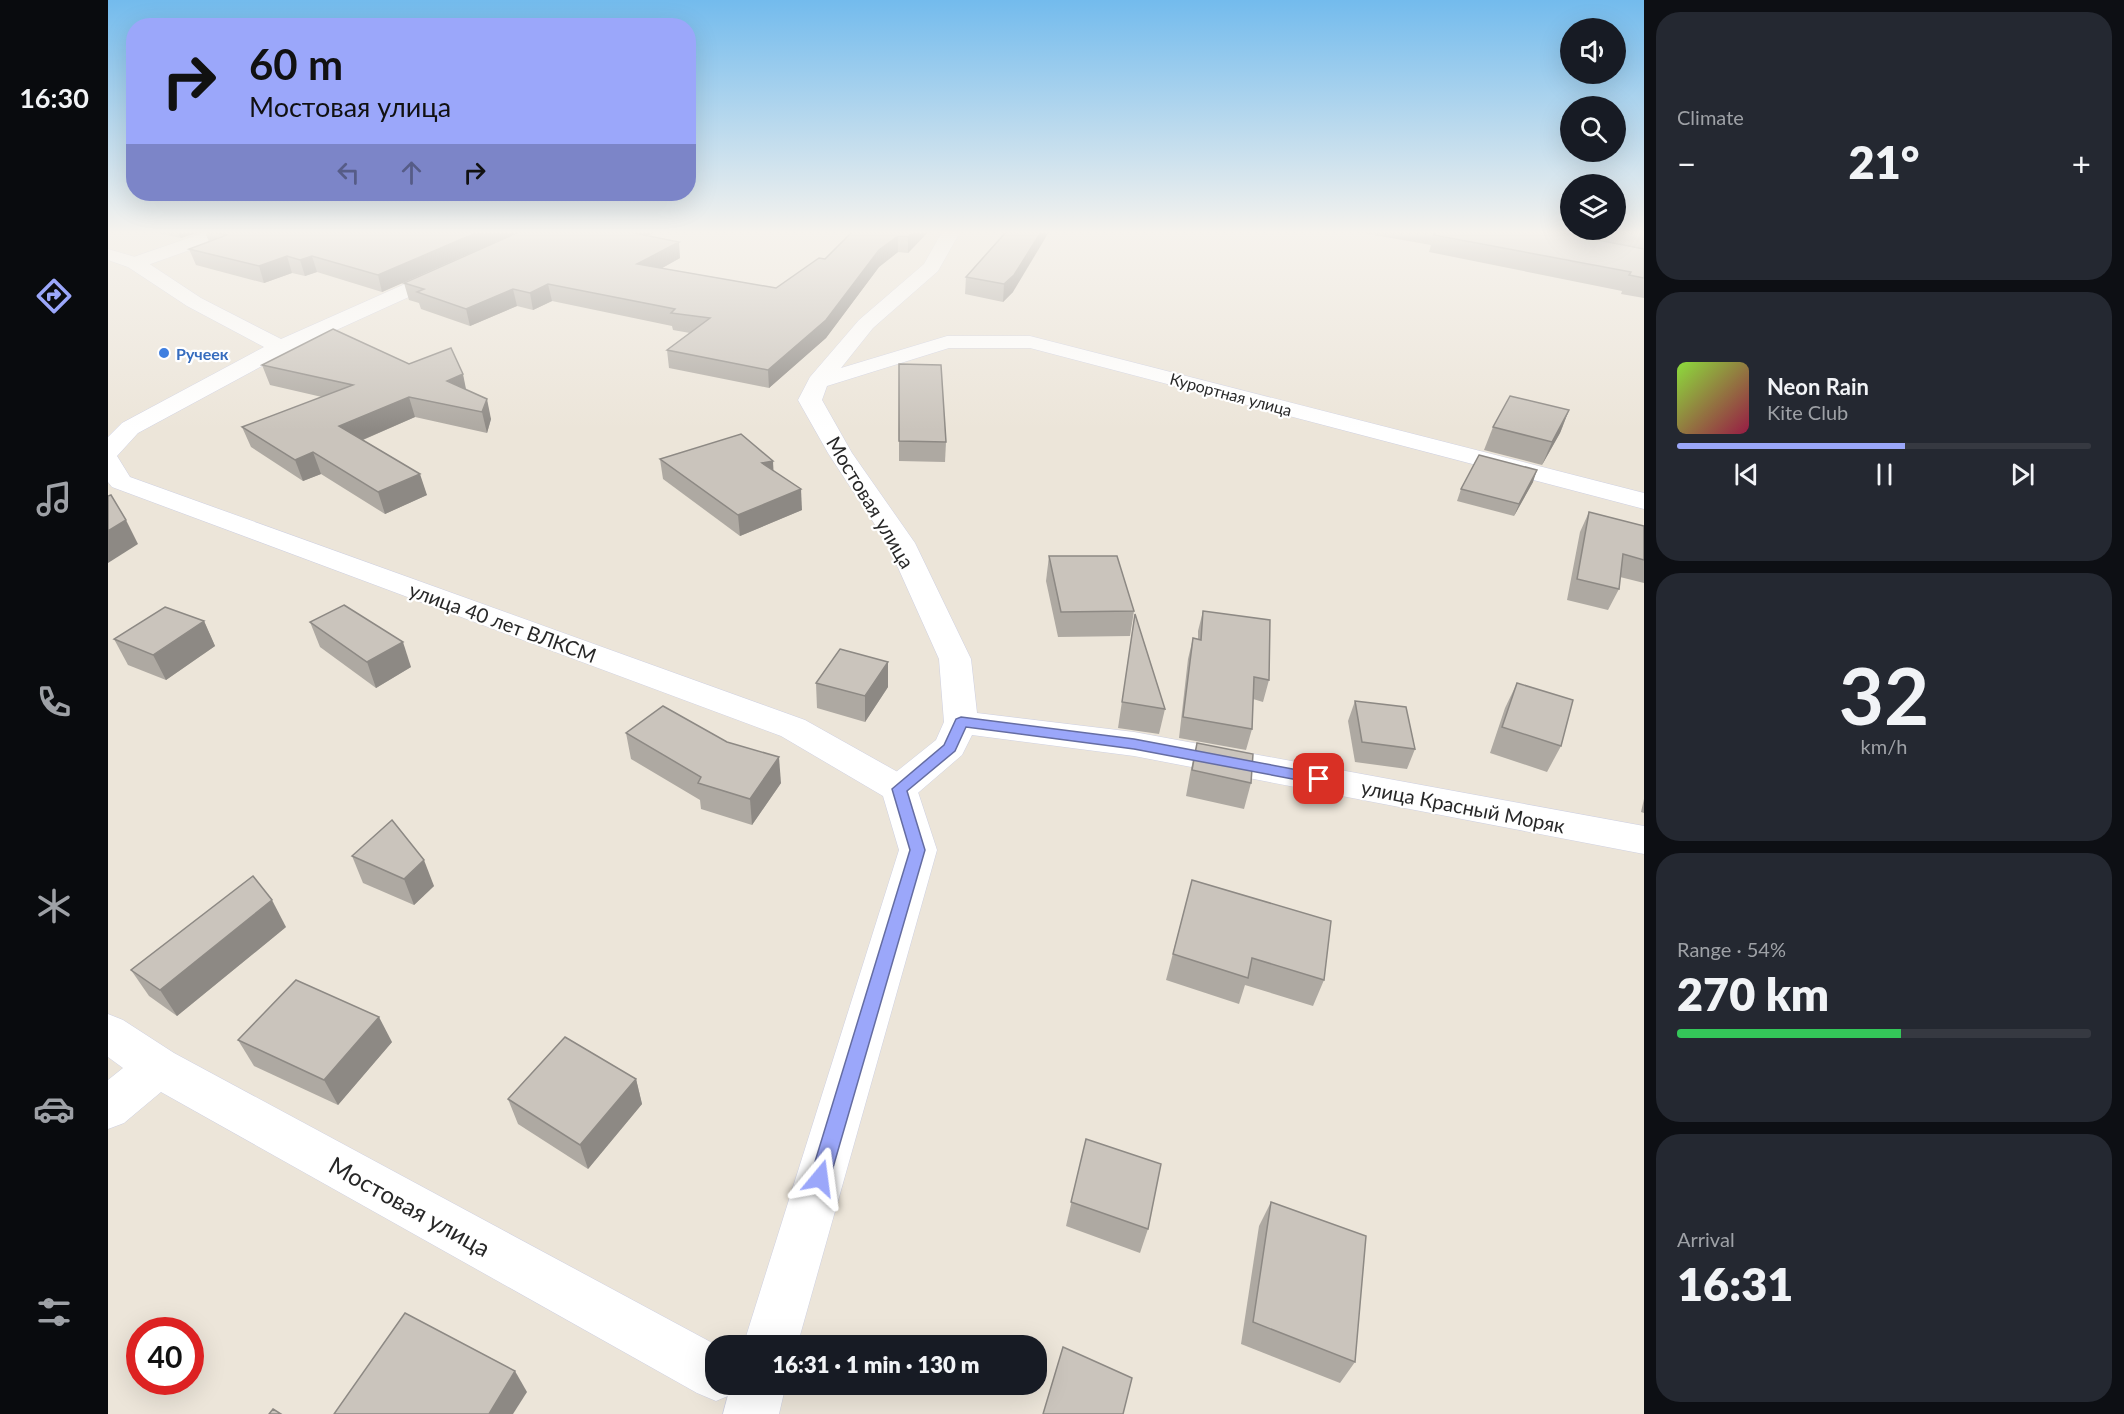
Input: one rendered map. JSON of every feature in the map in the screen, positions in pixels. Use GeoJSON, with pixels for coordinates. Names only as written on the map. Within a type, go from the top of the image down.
{"type":"FeatureCollection","features":[{"type":"Feature","properties":{"kind":"street"},"geometry":{"type":"LineString","coordinates":[[188,298],[280,347]]}},
{"type":"Feature","properties":{"kind":"street"},"geometry":{"type":"LineString","coordinates":[[108,451],[130,428],[280,347],[389,298]]}},
{"type":"Feature","properties":{"kind":"street"},"geometry":{"type":"LineString","coordinates":[[818,382],[866,324],[896,298]]}},
{"type":"Feature","properties":{"kind":"street","name":"Курортная улица"},"geometry":{"type":"LineString","coordinates":[[818,382],[947,342],[1030,342],[1644,501]]}},
{"type":"Feature","properties":{"kind":"street","name":"Мостовая улица"},"geometry":{"type":"LineString","coordinates":[[818,382],[810,400],[840,453],[901,543],[955,659],[961,722]]}},
{"type":"Feature","properties":{"kind":"street","name":"улица 40 лет ВЛКСМ"},"geometry":{"type":"LineString","coordinates":[[108,461],[121,482],[793,728],[899,789]]}},
{"type":"Feature","properties":{"kind":"street"},"geometry":{"type":"LineString","coordinates":[[773,1335],[918,850],[899,789],[950,747],[961,722]]}},
{"type":"Feature","properties":{"kind":"street","name":"улица Красный Моряк"},"geometry":{"type":"LineString","coordinates":[[961,722],[1134,744],[1644,840]]}},
{"type":"Feature","properties":{"kind":"street","name":"Мостовая улица"},"geometry":{"type":"LineString","coordinates":[[108,1033],[158,1067],[705,1370]]}},
{"type":"Feature","properties":{"kind":"street"},"geometry":{"type":"LineString","coordinates":[[108,1108],[158,1067]]}},
{"type":"Feature","properties":{"kind":"building"},"geometry":{"type":"Polygon","coordinates":[[[434,298],[492,298],[466,309],[434,298]]]}},
{"type":"Feature","properties":{"kind":"building"},"geometry":{"type":"Polygon","coordinates":[[[619,298],[843,298],[826,320],[768,370],[667,350],[710,318],[671,313],[675,309],[619,298]]]}},
{"type":"Feature","properties":{"kind":"building"},"geometry":{"type":"Polygon","coordinates":[[[333,329],[409,364],[451,348],[463,374],[447,381],[487,399],[482,412],[409,397],[339,426],[420,474],[378,492],[313,452],[295,460],[242,427],[353,385],[262,365],[333,329]]]}},
{"type":"Feature","properties":{"kind":"building"},"geometry":{"type":"Polygon","coordinates":[[[899,364],[941,365],[946,442],[899,441],[899,364]]]}},
{"type":"Feature","properties":{"kind":"building"},"geometry":{"type":"Polygon","coordinates":[[[1510,396],[1569,410],[1552,442],[1493,427],[1510,396]]]}},
{"type":"Feature","properties":{"kind":"building"},"geometry":{"type":"Polygon","coordinates":[[[741,434],[773,461],[762,463],[801,489],[738,515],[660,459],[741,434]]]}},
{"type":"Feature","properties":{"kind":"building"},"geometry":{"type":"Polygon","coordinates":[[[1479,455],[1537,470],[1519,504],[1461,489],[1479,455]]]}},
{"type":"Feature","properties":{"kind":"building"},"geometry":{"type":"Polygon","coordinates":[[[111,495],[126,520],[108,531],[108,496],[111,495]]]}},
{"type":"Feature","properties":{"kind":"building"},"geometry":{"type":"Polygon","coordinates":[[[1589,512],[1644,526],[1644,560],[1623,554],[1619,589],[1577,579],[1589,512]]]}},
{"type":"Feature","properties":{"kind":"building"},"geometry":{"type":"Polygon","coordinates":[[[1049,556],[1117,556],[1134,611],[1061,612],[1049,556]]]}},
{"type":"Feature","properties":{"kind":"building"},"geometry":{"type":"Polygon","coordinates":[[[344,605],[403,642],[367,662],[310,622],[344,605]]]}},
{"type":"Feature","properties":{"kind":"building"},"geometry":{"type":"Polygon","coordinates":[[[165,607],[204,621],[153,655],[114,639],[165,607]]]}},
{"type":"Feature","properties":{"kind":"building"},"geometry":{"type":"Polygon","coordinates":[[[1203,611],[1270,620],[1269,680],[1254,677],[1252,729],[1183,717],[1193,638],[1201,640],[1203,611]]]}},
{"type":"Feature","properties":{"kind":"building"},"geometry":{"type":"Polygon","coordinates":[[[1135,614],[1165,709],[1122,702],[1135,614]]]}},
{"type":"Feature","properties":{"kind":"building"},"geometry":{"type":"Polygon","coordinates":[[[840,649],[888,662],[865,696],[816,683],[840,649]]]}},
{"type":"Feature","properties":{"kind":"building"},"geometry":{"type":"Polygon","coordinates":[[[1517,683],[1573,700],[1561,746],[1502,727],[1517,683]]]}},
{"type":"Feature","properties":{"kind":"building"},"geometry":{"type":"Polygon","coordinates":[[[1355,701],[1406,707],[1415,749],[1362,742],[1355,701]]]}},
{"type":"Feature","properties":{"kind":"building"},"geometry":{"type":"Polygon","coordinates":[[[663,706],[727,742],[779,757],[750,799],[698,783],[701,777],[626,733],[663,706]]]}},
{"type":"Feature","properties":{"kind":"building"},"geometry":{"type":"Polygon","coordinates":[[[1197,743],[1253,754],[1251,783],[1192,770],[1197,743]]]}},
{"type":"Feature","properties":{"kind":"building"},"geometry":{"type":"Polygon","coordinates":[[[392,820],[424,860],[404,879],[352,856],[392,820]]]}},
{"type":"Feature","properties":{"kind":"building"},"geometry":{"type":"Polygon","coordinates":[[[253,876],[272,900],[160,990],[131,970],[253,876]]]}},
{"type":"Feature","properties":{"kind":"building"},"geometry":{"type":"Polygon","coordinates":[[[1192,880],[1331,921],[1324,980],[1252,958],[1248,978],[1173,954],[1192,880]]]}},
{"type":"Feature","properties":{"kind":"building"},"geometry":{"type":"Polygon","coordinates":[[[296,980],[379,1017],[324,1080],[238,1040],[296,980]]]}},
{"type":"Feature","properties":{"kind":"building"},"geometry":{"type":"Polygon","coordinates":[[[565,1037],[636,1079],[580,1145],[508,1099],[565,1037]]]}},
{"type":"Feature","properties":{"kind":"building"},"geometry":{"type":"Polygon","coordinates":[[[1086,1139],[1161,1164],[1148,1229],[1071,1202],[1086,1139]]]}},
{"type":"Feature","properties":{"kind":"building"},"geometry":{"type":"Polygon","coordinates":[[[1271,1202],[1366,1236],[1355,1362],[1253,1322],[1271,1202]]]}},
{"type":"Feature","properties":{"kind":"building"},"geometry":{"type":"Polygon","coordinates":[[[405,1313],[515,1371],[489,1414],[334,1414],[405,1313]]]}},
{"type":"Feature","properties":{"kind":"building"},"geometry":{"type":"Polygon","coordinates":[[[1063,1347],[1132,1378],[1123,1414],[1043,1414],[1063,1347]]]}},
{"type":"Feature","properties":{"kind":"building"},"geometry":{"type":"Polygon","coordinates":[[[273,1409],[281,1414],[269,1414],[273,1409]]]}},
{"type":"Feature","properties":{"kind":"place","name":"Ручеек"},"geometry":{"type":"Point","coordinates":[164,353]}},
{"type":"Feature","properties":{"kind":"route"},"geometry":{"type":"LineString","coordinates":[[820,1178],[918,850],[899,789],[950,747],[961,722],[1134,744],[1319,779]]}}]}
